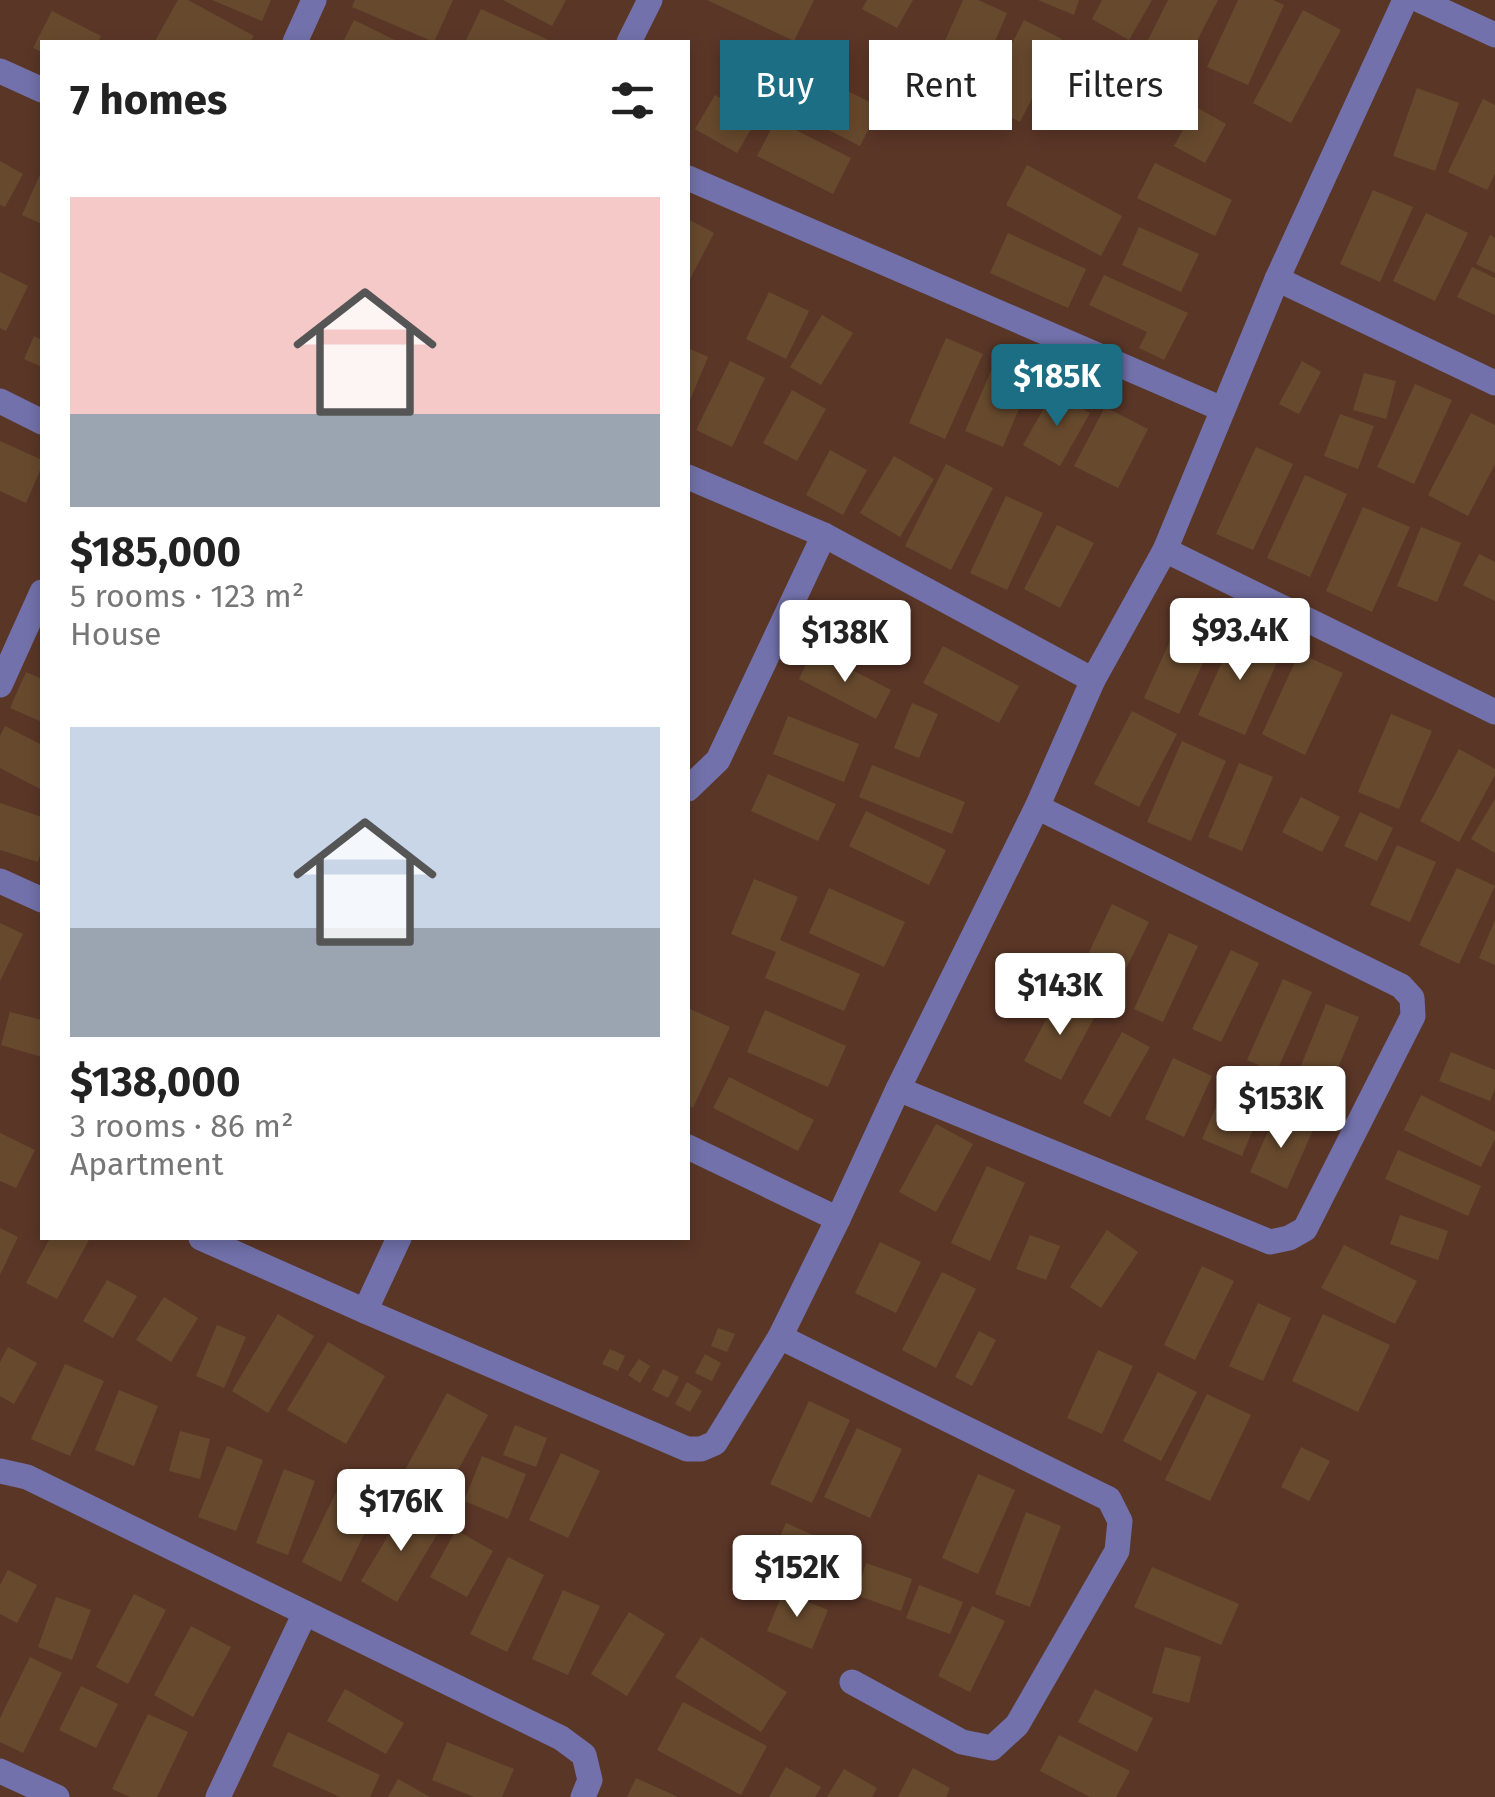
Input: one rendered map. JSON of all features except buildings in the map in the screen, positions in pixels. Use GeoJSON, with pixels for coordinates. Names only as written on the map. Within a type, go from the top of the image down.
{"type":"FeatureCollection","features":[{"type":"Feature","properties":{"kind":"street"},"geometry":{"type":"LineString","coordinates":[[296,40],[314,0]]}},
{"type":"Feature","properties":{"kind":"street"},"geometry":{"type":"LineString","coordinates":[[630,40],[650,0]]}},
{"type":"Feature","properties":{"kind":"street"},"geometry":{"type":"LineString","coordinates":[[205,1240],[687,1449],[715,1443],[780,1337],[1038,807],[1093,680],[1165,550],[1277,279],[1405,0]]}},
{"type":"Feature","properties":{"kind":"street"},"geometry":{"type":"LineString","coordinates":[[1419,0],[1495,35]]}},
{"type":"Feature","properties":{"kind":"street"},"geometry":{"type":"LineString","coordinates":[[0,71],[40,89]]}},
{"type":"Feature","properties":{"kind":"street"},"geometry":{"type":"LineString","coordinates":[[690,179],[1222,409]]}},
{"type":"Feature","properties":{"kind":"street"},"geometry":{"type":"LineString","coordinates":[[1277,279],[1495,383]]}},
{"type":"Feature","properties":{"kind":"street"},"geometry":{"type":"LineString","coordinates":[[0,401],[40,421]]}},
{"type":"Feature","properties":{"kind":"street"},"geometry":{"type":"LineString","coordinates":[[690,477],[824,536],[1093,680]]}},
{"type":"Feature","properties":{"kind":"street"},"geometry":{"type":"LineString","coordinates":[[690,787],[718,760],[824,536]]}},
{"type":"Feature","properties":{"kind":"street"},"geometry":{"type":"LineString","coordinates":[[1165,550],[1495,712]]}},
{"type":"Feature","properties":{"kind":"street"},"geometry":{"type":"LineString","coordinates":[[0,685],[40,596]]}},
{"type":"Feature","properties":{"kind":"street"},"geometry":{"type":"LineString","coordinates":[[898,1089],[1270,1242],[1289,1238],[1305,1228],[1413,1016],[1412,998],[1402,986],[1038,807]]}},
{"type":"Feature","properties":{"kind":"street"},"geometry":{"type":"LineString","coordinates":[[0,881],[40,899]]}},
{"type":"Feature","properties":{"kind":"street"},"geometry":{"type":"LineString","coordinates":[[690,1148],[838,1219]]}},
{"type":"Feature","properties":{"kind":"street"},"geometry":{"type":"LineString","coordinates":[[364,1311],[398,1240]]}},
{"type":"Feature","properties":{"kind":"street"},"geometry":{"type":"LineString","coordinates":[[780,1337],[1109,1499],[1120,1521],[1117,1551],[1017,1725],[992,1748],[962,1742],[852,1682]]}},
{"type":"Feature","properties":{"kind":"street"},"geometry":{"type":"LineString","coordinates":[[0,1471],[27,1476],[561,1738],[584,1755],[590,1780],[583,1797]]}},
{"type":"Feature","properties":{"kind":"street"},"geometry":{"type":"LineString","coordinates":[[218,1797],[306,1613]]}},
{"type":"Feature","properties":{"kind":"street"},"geometry":{"type":"LineString","coordinates":[[0,1771],[57,1797]]}}]}
